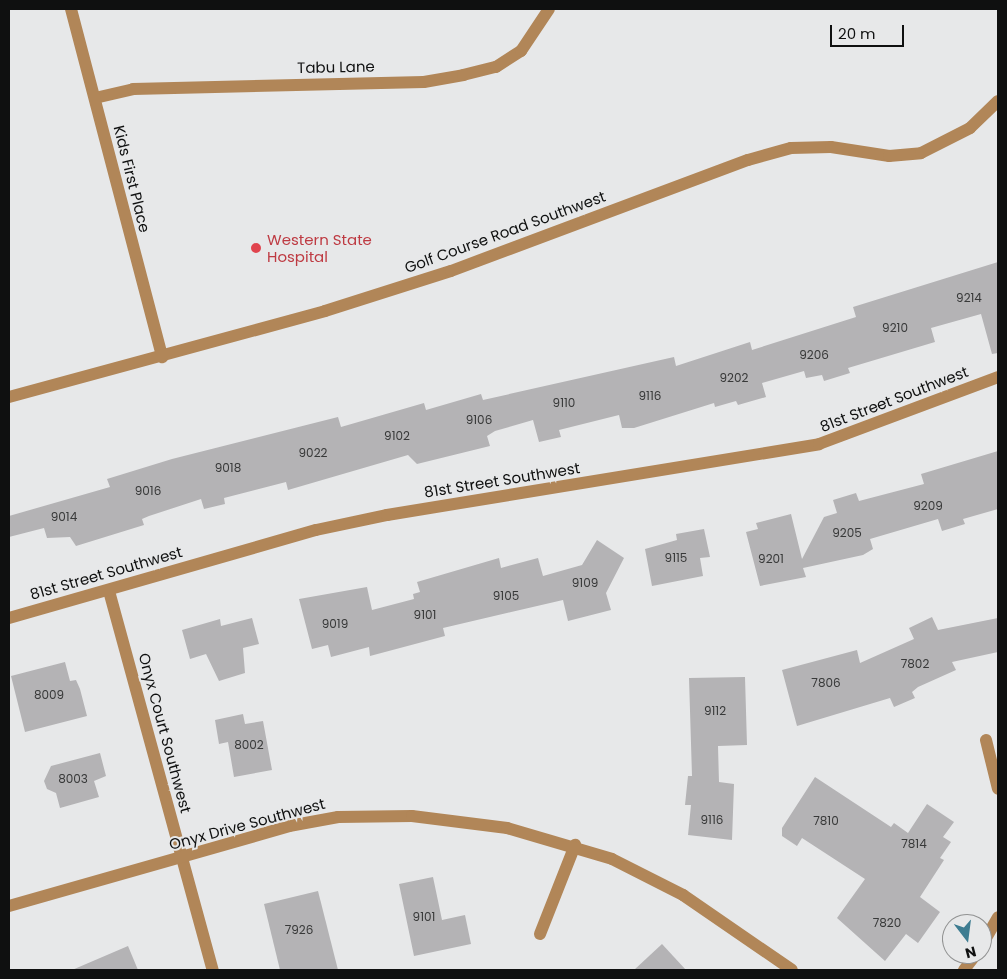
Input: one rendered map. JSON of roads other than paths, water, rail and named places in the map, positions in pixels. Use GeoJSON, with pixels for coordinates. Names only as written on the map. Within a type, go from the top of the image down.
{"type":"FeatureCollection","features":[{"type":"Feature","properties":{"kind":"street","name":"Kids First Place"},"geometry":{"type":"LineString","coordinates":[[71,9],[162,357]]}},
{"type":"Feature","properties":{"kind":"street","name":"Tabu Lane"},"geometry":{"type":"LineString","coordinates":[[95,98],[133,89],[424,82],[463,76],[496,67],[521,51],[549,9]]}},
{"type":"Feature","properties":{"kind":"street","name":"Golf Course Road Southwest"},"geometry":{"type":"LineString","coordinates":[[9,397],[162,357],[452,271],[748,160],[791,148],[831,147],[890,156],[921,153],[970,128],[998,101]]}},
{"type":"Feature","properties":{"kind":"street","name":"81st Street Southwest"},"geometry":{"type":"LineString","coordinates":[[9,618],[316,530],[387,515],[819,444],[998,377]]}},
{"type":"Feature","properties":{"kind":"street","name":"Onyx Court Southwest"},"geometry":{"type":"LineString","coordinates":[[109,590],[213,970]]}},
{"type":"Feature","properties":{"kind":"street"},"geometry":{"type":"LineString","coordinates":[[986,740],[998,789]]}},
{"type":"Feature","properties":{"kind":"street","name":"Onyx Drive Southwest"},"geometry":{"type":"LineString","coordinates":[[9,906],[289,826],[338,817],[388,814],[507,828],[576,846],[683,894],[792,970]]}},
{"type":"Feature","properties":{"kind":"street"},"geometry":{"type":"LineString","coordinates":[[540,934],[576,846]]}},
{"type":"Feature","properties":{"kind":"place","name":"Western State Hospital"},"geometry":{"type":"Point","coordinates":[256,248]}}]}
